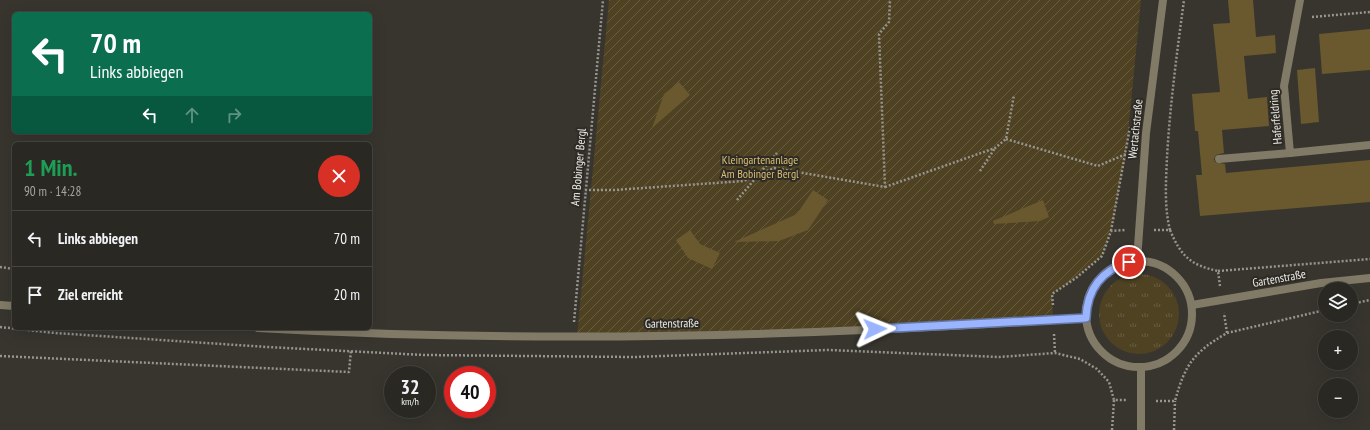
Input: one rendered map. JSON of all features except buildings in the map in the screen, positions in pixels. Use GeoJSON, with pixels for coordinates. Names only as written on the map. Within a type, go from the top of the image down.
{"type":"FeatureCollection","features":[{"type":"Feature","properties":{"kind":"street","name":"Wertachstraße"},"geometry":{"type":"LineString","coordinates":[[1137,261],[1146,133],[1163,0]]}},
{"type":"Feature","properties":{"kind":"street","name":"Haferfeldring"},"geometry":{"type":"LineString","coordinates":[[1300,0],[1284,86],[1290,153],[1370,145]]}},
{"type":"Feature","properties":{"kind":"street"},"geometry":{"type":"LineString","coordinates":[[1219,159],[1290,153]]}},
{"type":"Feature","properties":{"kind":"street"},"geometry":{"type":"LineString","coordinates":[[1137,261],[1155,263],[1171,272],[1184,285],[1192,305],[1193,319],[1191,328],[1178,352],[1163,362],[1141,367],[1120,364],[1105,355],[1094,342],[1086,318],[1088,301],[1099,279],[1113,268],[1129,262],[1137,261]]}},
{"type":"Feature","properties":{"kind":"street","name":"Gartenstraße"},"geometry":{"type":"LineString","coordinates":[[1192,305],[1321,283],[1370,278]]}},
{"type":"Feature","properties":{"kind":"street"},"geometry":{"type":"LineString","coordinates":[[0,305],[12,306]]}},
{"type":"Feature","properties":{"kind":"street","name":"Gartenstraße"},"geometry":{"type":"LineString","coordinates":[[289,330],[352,334],[572,336],[704,335],[937,327],[1086,318]]}},
{"type":"Feature","properties":{"kind":"street"},"geometry":{"type":"LineString","coordinates":[[1141,367],[1141,430]]}},
{"type":"Feature","properties":{"kind":"path","name":"Am Bobinger Bergl"},"geometry":{"type":"LineString","coordinates":[[572,336],[603,0]]}},
{"type":"Feature","properties":{"kind":"path"},"geometry":{"type":"LineString","coordinates":[[885,187],[879,34],[889,22],[890,0]]}},
{"type":"Feature","properties":{"kind":"path"},"geometry":{"type":"LineString","coordinates":[[1170,230],[1166,188],[1169,118],[1184,0]]}},
{"type":"Feature","properties":{"kind":"path"},"geometry":{"type":"LineString","coordinates":[[1297,18],[1370,12]]}},
{"type":"Feature","properties":{"kind":"path"},"geometry":{"type":"LineString","coordinates":[[980,171],[995,148],[1006,139],[1014,95]]}},
{"type":"Feature","properties":{"kind":"path"},"geometry":{"type":"LineString","coordinates":[[1111,231],[1131,124]]}},
{"type":"Feature","properties":{"kind":"path"},"geometry":{"type":"LineString","coordinates":[[1006,139],[1098,166],[1126,154]]}},
{"type":"Feature","properties":{"kind":"path"},"geometry":{"type":"LineString","coordinates":[[585,190],[614,190],[744,181],[774,168],[885,187],[995,148]]}},
{"type":"Feature","properties":{"kind":"path"},"geometry":{"type":"LineString","coordinates":[[737,200],[777,153]]}},
{"type":"Feature","properties":{"kind":"path"},"geometry":{"type":"LineString","coordinates":[[1218,271],[1370,259]]}},
{"type":"Feature","properties":{"kind":"path"},"geometry":{"type":"LineString","coordinates":[[0,267],[12,269]]}},
{"type":"Feature","properties":{"kind":"path"},"geometry":{"type":"LineString","coordinates":[[1358,303],[1370,300]]}},
{"type":"Feature","properties":{"kind":"path"},"geometry":{"type":"LineString","coordinates":[[1227,333],[1318,312]]}},
{"type":"Feature","properties":{"kind":"path"},"geometry":{"type":"LineString","coordinates":[[0,356],[349,372],[352,334]]}},
{"type":"Feature","properties":{"kind":"path"},"geometry":{"type":"LineString","coordinates":[[1112,430],[1114,400]]}},
{"type":"Feature","properties":{"kind":"path"},"geometry":{"type":"LineString","coordinates":[[1174,430],[1175,401]]}},
{"type":"Feature","properties":{"kind":"green space","name":"Kleingartenanlage Am Bobinger Bergl"},"geometry":{"type":"Polygon","coordinates":[[[609,0],[1141,0],[1126,154],[1111,231],[1102,256],[1076,278],[1052,294],[1053,320],[953,326],[577,336],[609,0]]]}},
{"type":"Feature","properties":{"kind":"green space"},"geometry":{"type":"Polygon","coordinates":[[[1139,274],[1154,277],[1167,286],[1176,299],[1179,314],[1176,329],[1167,342],[1154,351],[1139,354],[1124,351],[1111,342],[1102,329],[1099,314],[1102,299],[1111,286],[1124,277],[1139,274]]]}},
{"type":"Feature","properties":{"kind":"route"},"geometry":{"type":"LineString","coordinates":[[875,329],[1086,318],[1086,309],[1090,293],[1099,279],[1113,268],[1129,262]]}}]}
